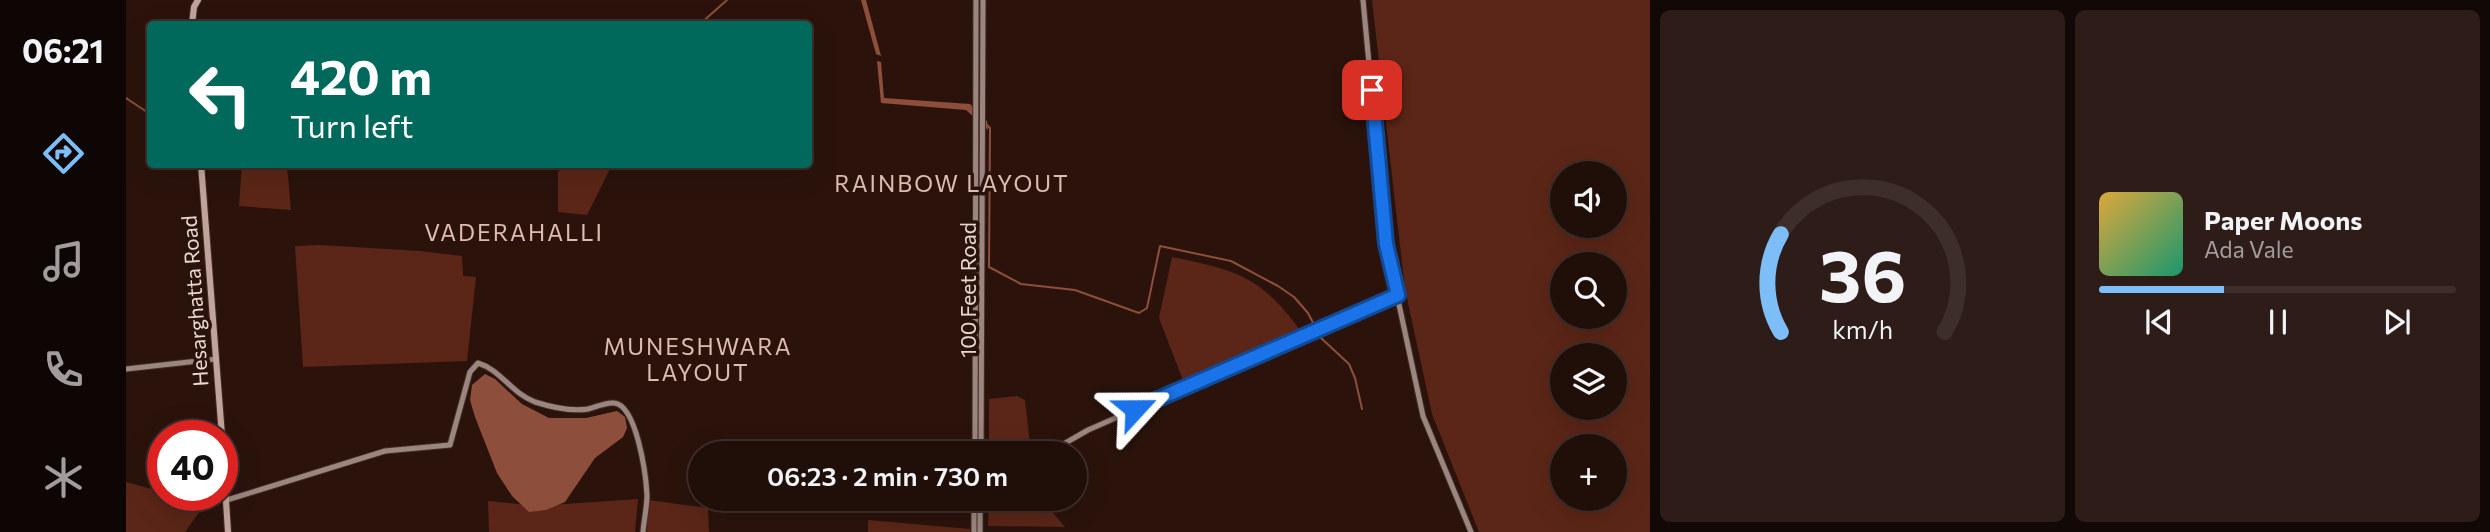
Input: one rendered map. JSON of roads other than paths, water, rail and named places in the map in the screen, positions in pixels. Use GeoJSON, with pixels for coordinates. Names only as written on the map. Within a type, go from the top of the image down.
{"type":"FeatureCollection","features":[{"type":"Feature","properties":{"kind":"main road"},"geometry":{"type":"LineString","coordinates":[[193,21],[198,0]]}},
{"type":"Feature","properties":{"kind":"main road","name":"100 Feet Road"},"geometry":{"type":"LineString","coordinates":[[976,0],[980,101]]}},
{"type":"Feature","properties":{"kind":"main road","name":"100 Feet Road"},"geometry":{"type":"LineString","coordinates":[[981,441],[980,101],[983,0]]}},
{"type":"Feature","properties":{"kind":"main road"},"geometry":{"type":"LineString","coordinates":[[1363,0],[1386,244],[1423,416],[1471,532]]}},
{"type":"Feature","properties":{"kind":"main road","name":"100 Feet Road"},"geometry":{"type":"LineString","coordinates":[[975,441],[980,133]]}},
{"type":"Feature","properties":{"kind":"main road","name":"Hesarghatta Road"},"geometry":{"type":"LineString","coordinates":[[201,168],[221,420]]}},
{"type":"Feature","properties":{"kind":"main road"},"geometry":{"type":"LineString","coordinates":[[1069,441],[1088,430],[1398,295]]}},
{"type":"Feature","properties":{"kind":"main road"},"geometry":{"type":"LineString","coordinates":[[126,369],[216,359]]}},
{"type":"Feature","properties":{"kind":"main road"},"geometry":{"type":"LineString","coordinates":[[238,497],[385,451],[450,445],[470,372],[478,363],[492,369],[520,396],[537,402],[571,410],[616,402],[622,406],[632,423],[645,474],[647,498],[643,532]]}},
{"type":"Feature","properties":{"kind":"main road","name":"Hesarghatta Road"},"geometry":{"type":"LineString","coordinates":[[227,511],[228,532]]}},
{"type":"Feature","properties":{"kind":"main road"},"geometry":{"type":"LineString","coordinates":[[974,511],[974,532]]}},
{"type":"Feature","properties":{"kind":"main road"},"geometry":{"type":"LineString","coordinates":[[980,511],[980,532]]}},
{"type":"Feature","properties":{"kind":"waterway"},"geometry":{"type":"LineString","coordinates":[[703,21],[727,0]]}},
{"type":"Feature","properties":{"kind":"waterway"},"geometry":{"type":"LineString","coordinates":[[126,98],[147,112]]}},
{"type":"Feature","properties":{"kind":"waterway"},"geometry":{"type":"LineString","coordinates":[[986,124],[990,128],[989,267],[1021,284],[1075,290],[1139,313],[1147,308],[1160,246],[1231,261],[1294,297],[1308,313],[1321,338],[1349,364],[1362,409]]}},
{"type":"Feature","properties":{"kind":"district","name":"RAINBOW LAYOUT"},"geometry":{"type":"Point","coordinates":[952,183]}},
{"type":"Feature","properties":{"kind":"district","name":"VADERAHALLI"},"geometry":{"type":"Point","coordinates":[514,232]}},
{"type":"Feature","properties":{"kind":"district","name":"MUNESHWARA LAYOUT"},"geometry":{"type":"Point","coordinates":[698,359]}}]}
